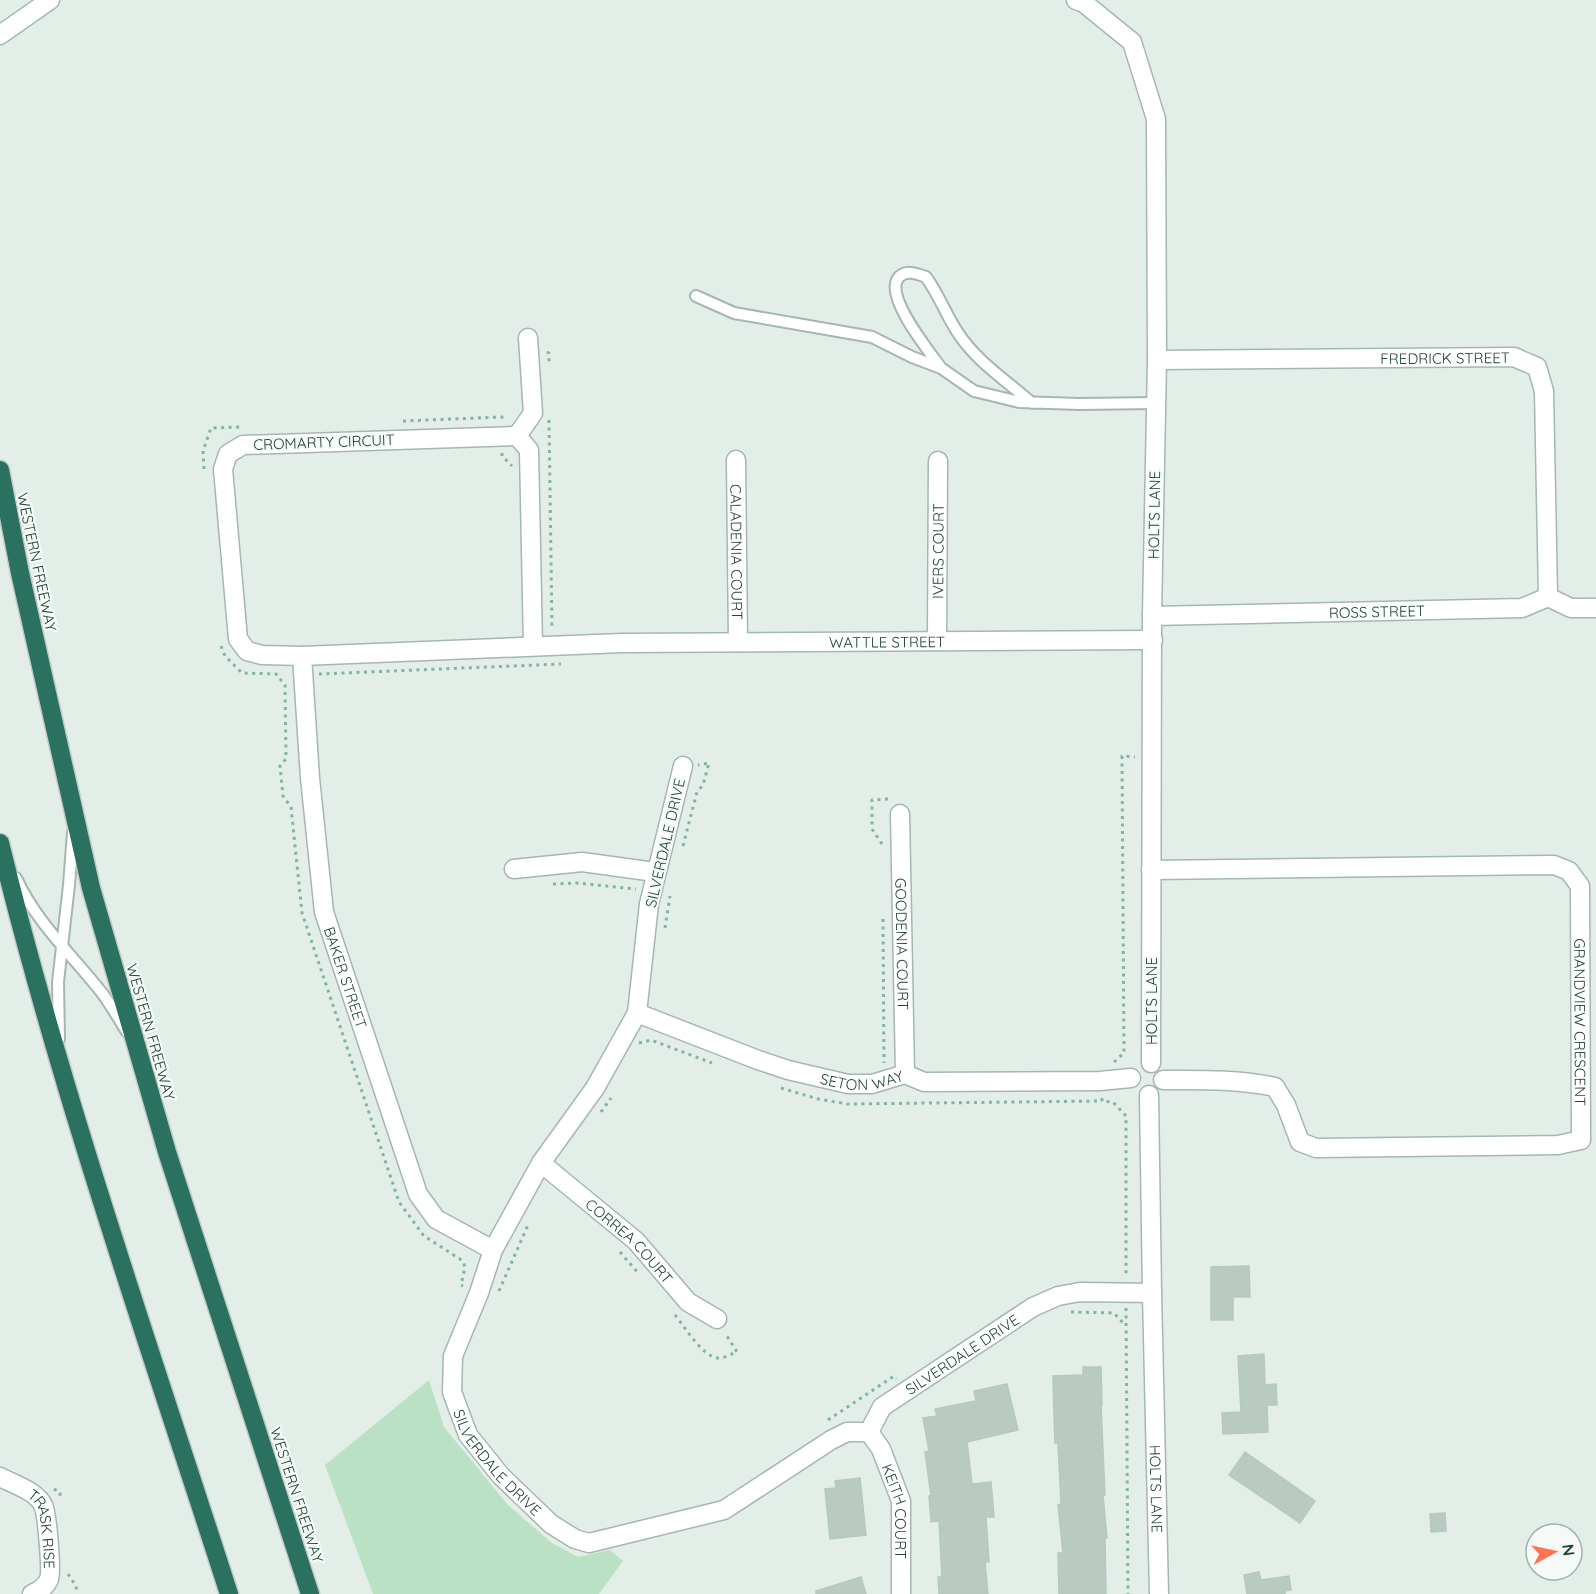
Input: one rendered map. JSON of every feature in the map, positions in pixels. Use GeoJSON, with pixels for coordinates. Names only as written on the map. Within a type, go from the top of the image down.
{"type":"FeatureCollection","features":[{"type":"Feature","properties":{"kind":"highway","name":"WESTERN FREEWAY"},"geometry":{"type":"LineString","coordinates":[[0,470],[20,573],[91,888],[167,1152],[310,1594]]}},
{"type":"Feature","properties":{"kind":"highway"},"geometry":{"type":"LineString","coordinates":[[0,842],[15,905],[60,1066],[229,1594]]}},
{"type":"Feature","properties":{"kind":"street"},"geometry":{"type":"LineString","coordinates":[[0,35],[50,0]]}},
{"type":"Feature","properties":{"kind":"street","name":"HOLTS LANE"},"geometry":{"type":"LineString","coordinates":[[1076,0],[1084,3],[1132,42],[1156,119],[1157,360],[1152,616],[1151,1064]]}},
{"type":"Feature","properties":{"kind":"street"},"geometry":{"type":"LineString","coordinates":[[528,338],[533,413],[509,436],[529,450],[533,646]]}},
{"type":"Feature","properties":{"kind":"street","name":"FREDRICK STREET"},"geometry":{"type":"LineString","coordinates":[[1157,360],[1514,357],[1537,367],[1544,391],[1548,597]]}},
{"type":"Feature","properties":{"kind":"street","name":"CROMARTY CIRCUIT"},"geometry":{"type":"LineString","coordinates":[[509,436],[243,445],[228,454],[223,469],[238,639],[247,651],[262,655],[302,657],[622,643]]}},
{"type":"Feature","properties":{"kind":"street","name":"CALADENIA COURT"},"geometry":{"type":"LineString","coordinates":[[736,460],[738,642]]}},
{"type":"Feature","properties":{"kind":"street","name":"IVERS COURT"},"geometry":{"type":"LineString","coordinates":[[937,641],[938,461]]}},
{"type":"Feature","properties":{"kind":"street"},"geometry":{"type":"LineString","coordinates":[[1548,597],[1571,608],[1596,608]]}},
{"type":"Feature","properties":{"kind":"street","name":"ROSS STREET"},"geometry":{"type":"LineString","coordinates":[[1152,616],[1522,608],[1548,597]]}},
{"type":"Feature","properties":{"kind":"street","name":"WATTLE STREET"},"geometry":{"type":"LineString","coordinates":[[622,643],[1153,640]]}},
{"type":"Feature","properties":{"kind":"street","name":"BAKER STREET"},"geometry":{"type":"LineString","coordinates":[[302,657],[310,778],[324,912],[418,1194],[436,1219],[493,1250]]}},
{"type":"Feature","properties":{"kind":"street","name":"SILVERDALE DRIVE"},"geometry":{"type":"LineString","coordinates":[[683,766],[654,880],[637,1013],[595,1088],[541,1162],[493,1250],[479,1293],[453,1356],[452,1392],[468,1435],[501,1476],[551,1524],[574,1539],[589,1543],[724,1510],[831,1440],[847,1432],[869,1432],[882,1407],[1033,1306],[1058,1296],[1080,1292],[1152,1293]]}},
{"type":"Feature","properties":{"kind":"street","name":"GOODENIA COURT"},"geometry":{"type":"LineString","coordinates":[[900,814],[904,1074]]}},
{"type":"Feature","properties":{"kind":"street"},"geometry":{"type":"LineString","coordinates":[[514,870],[582,862],[654,880]]}},
{"type":"Feature","properties":{"kind":"street","name":"GRANDVIEW CRESCENT"},"geometry":{"type":"LineString","coordinates":[[1151,870],[1554,865],[1569,871],[1580,886],[1581,1140],[1558,1145],[1316,1148],[1300,1142],[1286,1105],[1275,1087],[1254,1082],[1163,1080]]}},
{"type":"Feature","properties":{"kind":"street","name":"SETON WAY"},"geometry":{"type":"LineString","coordinates":[[637,1013],[788,1070],[848,1084],[872,1084],[904,1074],[924,1082],[1100,1081],[1131,1078]]}},
{"type":"Feature","properties":{"kind":"street"},"geometry":{"type":"LineString","coordinates":[[1151,1064],[1160,1070],[1163,1080],[1159,1090],[1149,1095],[1138,1093],[1133,1087],[1131,1078],[1138,1066],[1151,1064]]}},
{"type":"Feature","properties":{"kind":"street","name":"HOLTS LANE"},"geometry":{"type":"LineString","coordinates":[[1149,1095],[1160,1594]]}},
{"type":"Feature","properties":{"kind":"street","name":"CORREA COURT"},"geometry":{"type":"LineString","coordinates":[[541,1162],[636,1241],[688,1302],[717,1318]]}},
{"type":"Feature","properties":{"kind":"street","name":"KEITH COURT"},"geometry":{"type":"LineString","coordinates":[[869,1432],[881,1449],[901,1502],[901,1594]]}},
{"type":"Feature","properties":{"kind":"street","name":"TRASK RISE"},"geometry":{"type":"LineString","coordinates":[[0,1477],[30,1493],[43,1503],[47,1518],[50,1578],[40,1591],[32,1594]]}},
{"type":"Feature","properties":{"kind":"lane"},"geometry":{"type":"LineString","coordinates":[[941,368],[922,343],[897,300],[894,286],[900,276],[906,273],[926,277],[939,295],[959,334],[990,369],[1033,403]]}},
{"type":"Feature","properties":{"kind":"lane"},"geometry":{"type":"LineString","coordinates":[[696,296],[734,313],[872,337],[912,357],[941,368],[974,391],[1018,402],[1156,403]]}},
{"type":"Feature","properties":{"kind":"lane"},"geometry":{"type":"LineString","coordinates":[[60,1066],[57,1005],[70,876],[73,810]]}},
{"type":"Feature","properties":{"kind":"lane"},"geometry":{"type":"LineString","coordinates":[[0,842],[25,897],[39,918],[104,996],[137,1047]]}},
{"type":"Feature","properties":{"kind":"path"},"geometry":{"type":"LineString","coordinates":[[528,338],[549,353],[548,375]]}},
{"type":"Feature","properties":{"kind":"path"},"geometry":{"type":"LineString","coordinates":[[549,411],[553,665]]}},
{"type":"Feature","properties":{"kind":"path"},"geometry":{"type":"LineString","coordinates":[[397,421],[502,417],[509,436],[502,456],[514,468]]}},
{"type":"Feature","properties":{"kind":"path"},"geometry":{"type":"LineString","coordinates":[[205,474],[203,451],[211,428],[246,427]]}},
{"type":"Feature","properties":{"kind":"path"},"geometry":{"type":"LineString","coordinates":[[530,507],[550,506]]}},
{"type":"Feature","properties":{"kind":"path"},"geometry":{"type":"LineString","coordinates":[[220,644],[225,656],[242,673],[276,674],[285,685],[286,759],[280,766],[283,796],[291,807],[302,912],[399,1203],[424,1236],[463,1261],[465,1267],[461,1285],[479,1293]]}},
{"type":"Feature","properties":{"kind":"path"},"geometry":{"type":"LineString","coordinates":[[1128,1594],[1126,1116],[1113,1102],[1102,1101],[1100,1081],[1101,1068],[1112,1065],[1124,1053],[1122,756],[1152,758]]}},
{"type":"Feature","properties":{"kind":"path"},"geometry":{"type":"LineString","coordinates":[[882,853],[882,842],[873,830],[872,800],[899,799],[900,814]]}},
{"type":"Feature","properties":{"kind":"path"},"geometry":{"type":"LineString","coordinates":[[547,884],[577,883],[638,889],[654,880]]}},
{"type":"Feature","properties":{"kind":"path"},"geometry":{"type":"LineString","coordinates":[[883,910],[884,1103]]}},
{"type":"Feature","properties":{"kind":"path"},"geometry":{"type":"LineString","coordinates":[[1067,1312],[1114,1313],[1126,1326]]}},
{"type":"Feature","properties":{"kind":"green space"},"geometry":{"type":"Polygon","coordinates":[[[429,1380],[444,1427],[508,1505],[552,1543],[578,1557],[610,1550],[623,1561],[599,1594],[373,1594],[325,1465],[429,1380]]]}},
{"type":"Feature","properties":{"kind":"building"},"geometry":{"type":"Polygon","coordinates":[[[1249,1266],[1250,1297],[1233,1297],[1233,1320],[1211,1320],[1211,1267],[1249,1266]]]}},
{"type":"Feature","properties":{"kind":"building"},"geometry":{"type":"Polygon","coordinates":[[[1264,1354],[1265,1385],[1276,1384],[1277,1405],[1267,1405],[1268,1432],[1223,1434],[1222,1413],[1241,1412],[1238,1356],[1264,1354]]]}},
{"type":"Feature","properties":{"kind":"building"},"geometry":{"type":"Polygon","coordinates":[[[1083,1367],[1101,1367],[1105,1495],[1103,1495],[1107,1538],[1105,1538],[1106,1594],[1059,1594],[1058,1553],[1063,1553],[1058,1505],[1061,1504],[1058,1443],[1055,1443],[1053,1376],[1083,1375],[1083,1367]]]}},
{"type":"Feature","properties":{"kind":"building"},"geometry":{"type":"Polygon","coordinates":[[[1007,1384],[1018,1430],[967,1442],[972,1484],[991,1482],[994,1517],[986,1517],[989,1562],[985,1562],[988,1594],[939,1594],[938,1577],[942,1577],[939,1521],[931,1522],[929,1496],[931,1496],[925,1452],[929,1451],[923,1418],[937,1416],[935,1409],[976,1401],[974,1391],[1007,1384]]]}},
{"type":"Feature","properties":{"kind":"building"},"geometry":{"type":"Polygon","coordinates":[[[1245,1452],[1315,1501],[1300,1523],[1229,1475],[1245,1452]]]}},
{"type":"Feature","properties":{"kind":"building"},"geometry":{"type":"Polygon","coordinates":[[[860,1478],[866,1535],[830,1539],[825,1489],[836,1488],[835,1481],[860,1478]]]}},
{"type":"Feature","properties":{"kind":"building"},"geometry":{"type":"Polygon","coordinates":[[[1445,1513],[1446,1531],[1431,1532],[1430,1514],[1445,1513]]]}},
{"type":"Feature","properties":{"kind":"building"},"geometry":{"type":"Polygon","coordinates":[[[1259,1572],[1261,1580],[1289,1576],[1291,1590],[1285,1591],[1285,1594],[1247,1594],[1244,1575],[1259,1572]]]}},
{"type":"Feature","properties":{"kind":"building"},"geometry":{"type":"Polygon","coordinates":[[[861,1577],[866,1594],[816,1594],[816,1591],[861,1577]]]}}]}
